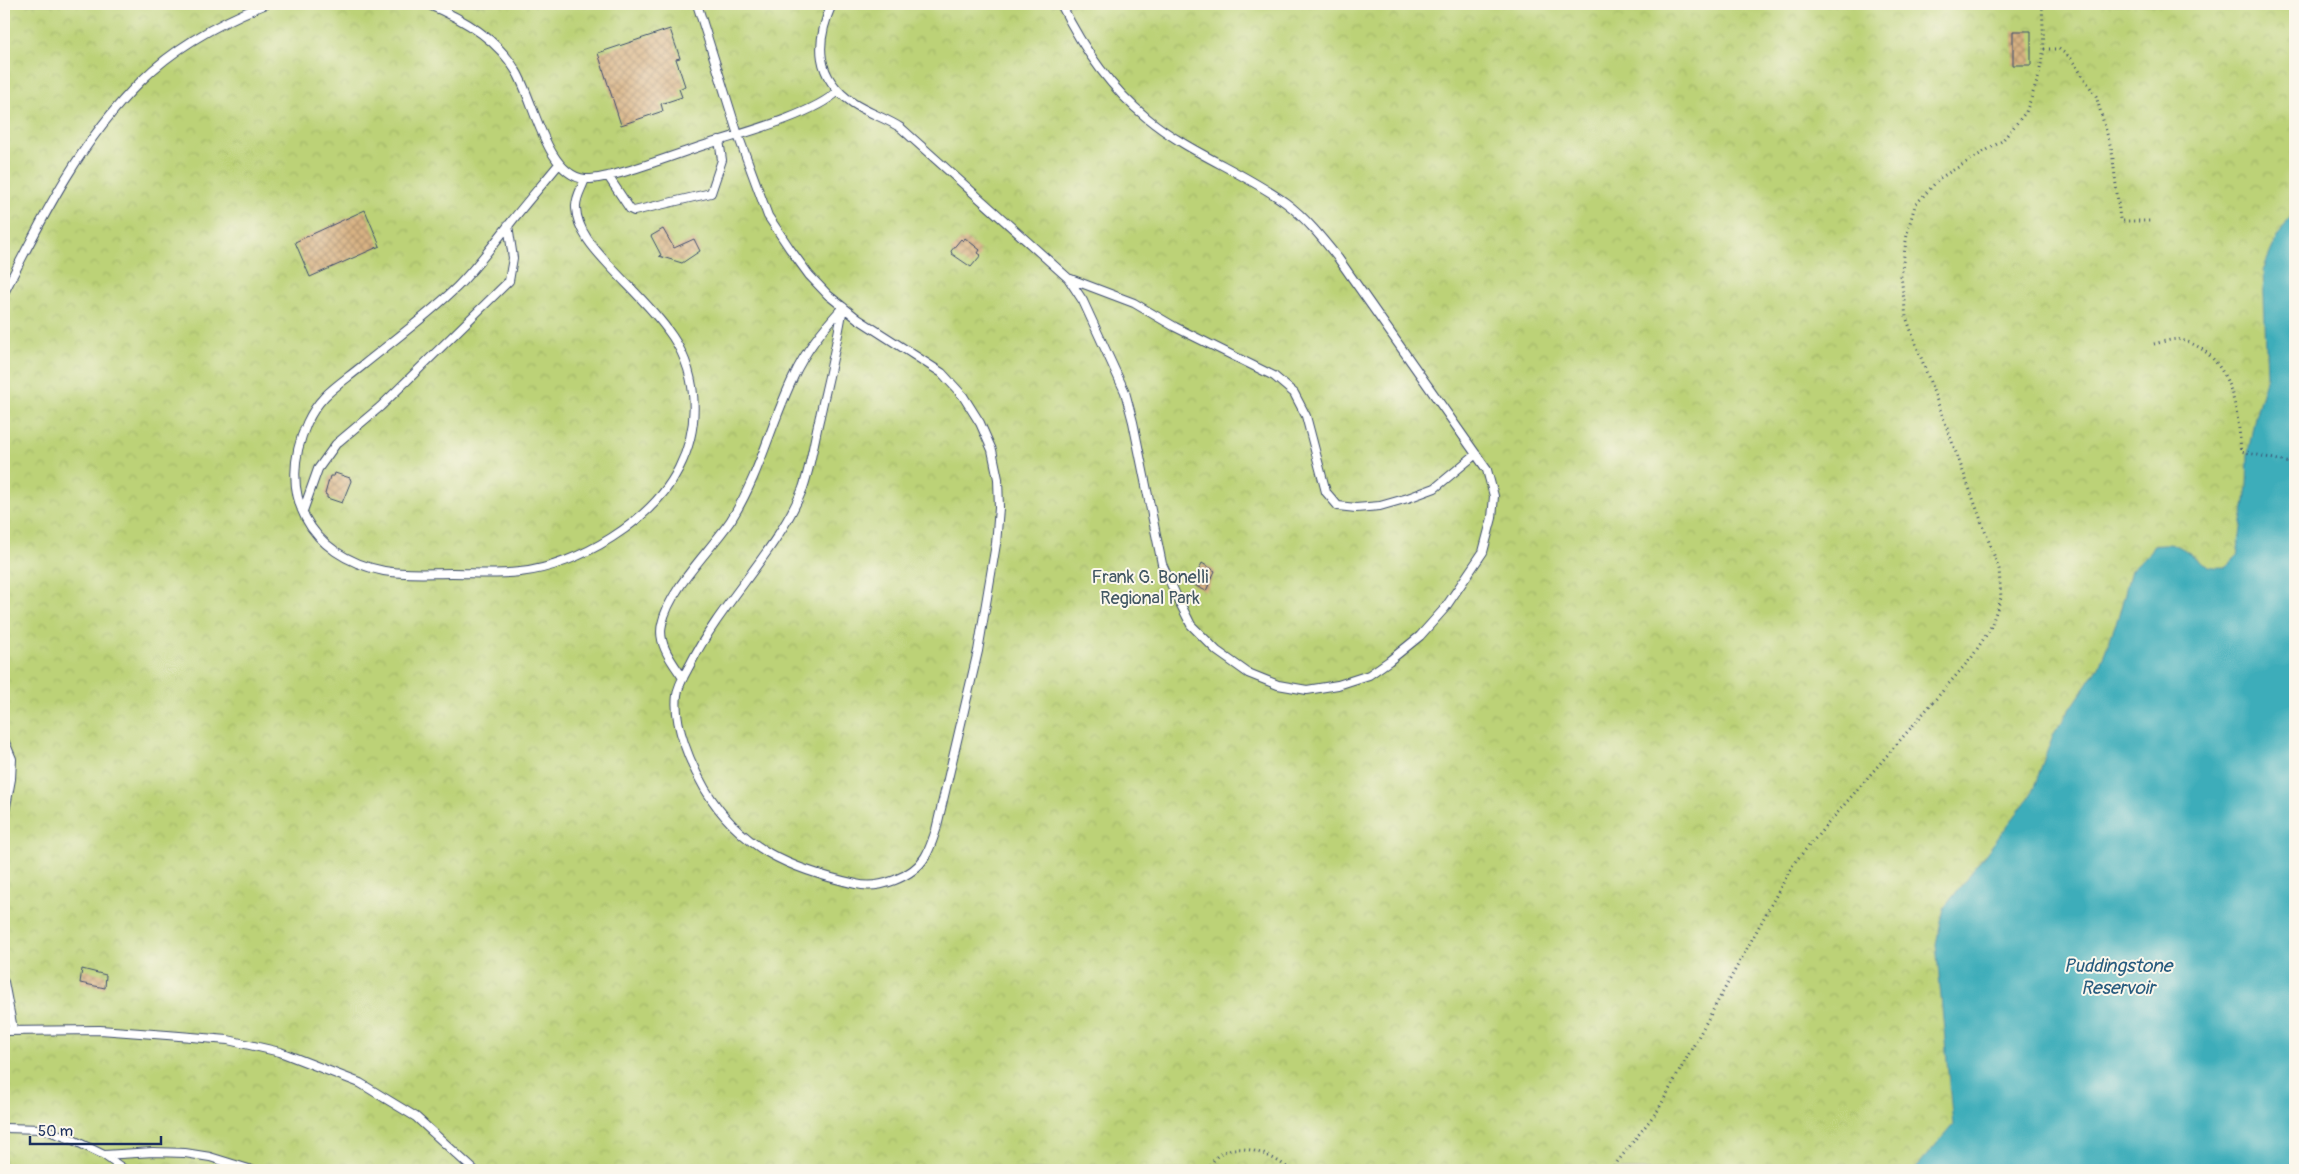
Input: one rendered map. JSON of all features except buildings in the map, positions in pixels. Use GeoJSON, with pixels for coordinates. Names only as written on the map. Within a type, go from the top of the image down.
{"type":"FeatureCollection","features":[{"type":"Feature","properties":{"kind":"lane"},"geometry":{"type":"LineString","coordinates":[[4,293],[41,220],[69,171],[101,128],[141,81],[203,34],[234,16],[266,4]]}},
{"type":"Feature","properties":{"kind":"lane"},"geometry":{"type":"LineString","coordinates":[[427,4],[470,24],[496,45],[516,71],[548,144],[559,164],[572,175],[585,179],[608,176],[738,135],[810,109],[829,100],[838,91]]}},
{"type":"Feature","properties":{"kind":"lane"},"geometry":{"type":"LineString","coordinates":[[696,4],[738,135],[768,216],[809,275],[828,295],[942,373],[963,396],[980,423],[988,441],[998,478],[999,508],[996,544],[978,651],[936,830],[925,858],[903,876],[884,885],[864,886],[796,866],[771,856],[742,834],[718,811],[697,775],[685,746],[678,717],[677,695],[683,678],[700,644],[766,551],[802,488],[838,339],[843,307]]}},
{"type":"Feature","properties":{"kind":"lane"},"geometry":{"type":"LineString","coordinates":[[832,4],[823,24],[820,51],[826,76],[838,91],[854,104],[886,118],[902,128],[1068,278],[1083,301],[1125,392],[1134,422],[1162,564],[1192,625],[1216,652],[1248,673],[1278,685],[1307,690],[1338,685],[1369,675],[1420,636],[1450,602],[1483,552],[1492,518],[1494,496],[1487,470],[1338,258],[1312,226],[1286,204],[1255,183],[1183,144],[1147,118],[1118,92],[1097,67],[1061,4]]}},
{"type":"Feature","properties":{"kind":"lane"},"geometry":{"type":"LineString","coordinates":[[608,176],[630,209],[634,211],[711,193],[722,160],[719,140]]}},
{"type":"Feature","properties":{"kind":"lane"},"geometry":{"type":"LineString","coordinates":[[559,164],[508,225],[482,262],[420,320],[327,392],[308,420],[295,454],[295,485],[303,511],[313,532],[335,552],[358,563],[385,571],[514,573],[552,564],[585,552],[614,537],[642,515],[666,492],[690,442],[694,416],[692,379],[682,351],[666,327],[598,253],[578,224],[575,204],[585,179]]}},
{"type":"Feature","properties":{"kind":"lane"},"geometry":{"type":"LineString","coordinates":[[303,511],[318,469],[336,444],[380,407],[509,281],[513,258],[508,225]]}},
{"type":"Feature","properties":{"kind":"lane"},"geometry":{"type":"LineString","coordinates":[[1068,278],[1134,303],[1175,327],[1274,376],[1294,393],[1306,416],[1326,492],[1338,506],[1364,508],[1408,498],[1435,488],[1476,454]]}},
{"type":"Feature","properties":{"kind":"lane"},"geometry":{"type":"LineString","coordinates":[[683,678],[664,650],[661,625],[669,605],[730,521],[742,501],[762,461],[793,378],[814,340],[843,307]]}},
{"type":"Feature","properties":{"kind":"lane"},"geometry":{"type":"LineString","coordinates":[[4,740],[12,759],[11,779],[4,817]]}},
{"type":"Feature","properties":{"kind":"lane"},"geometry":{"type":"LineString","coordinates":[[4,982],[12,1029]]}},
{"type":"Feature","properties":{"kind":"lane"},"geometry":{"type":"LineString","coordinates":[[4,1031],[12,1029],[100,1030],[228,1040],[280,1052],[360,1084],[408,1112],[416,1117],[474,1170]]}},
{"type":"Feature","properties":{"kind":"lane"},"geometry":{"type":"LineString","coordinates":[[4,1128],[43,1129],[71,1139],[104,1155],[125,1170]]}},
{"type":"Feature","properties":{"kind":"lane"},"geometry":{"type":"LineString","coordinates":[[104,1155],[154,1152],[185,1153],[210,1157],[252,1170]]}},
{"type":"Feature","properties":{"kind":"path"},"geometry":{"type":"LineString","coordinates":[[1611,1170],[1658,1110],[1794,863],[1972,657],[1990,629],[2001,598],[1999,569],[1906,317],[1901,276],[1907,234],[1915,205],[1940,178],[2002,141],[2026,112],[2038,79],[2044,49],[2042,4]]}},
{"type":"Feature","properties":{"kind":"path"},"geometry":{"type":"LineString","coordinates":[[2044,49],[2059,49],[2070,57],[2096,96],[2112,151],[2120,219],[2123,221],[2150,221]]}},
{"type":"Feature","properties":{"kind":"path"},"geometry":{"type":"LineString","coordinates":[[2154,344],[2180,339],[2212,356],[2227,379],[2239,422],[2241,451],[2295,464]]}},
{"type":"Feature","properties":{"kind":"path"},"geometry":{"type":"LineString","coordinates":[[1209,1170],[1221,1153],[1240,1148],[1258,1151],[1282,1163],[1290,1170]]}},
{"type":"Feature","properties":{"kind":"green space","name":"Frank G. Bonelli Regional Park"},"geometry":{"type":"Polygon","coordinates":[[[4,4],[2295,4],[2295,1170],[4,1170],[4,4]]]}},
{"type":"Feature","properties":{"kind":"water","name":"Puddingstone Reservoir"},"geometry":{"type":"Polygon","coordinates":[[[2295,210],[2295,1170],[1914,1170],[1953,1125],[1936,944],[1944,908],[2031,795],[2053,735],[2100,665],[2119,615],[2131,570],[2150,552],[2154,545],[2171,544],[2177,546],[2207,565],[2214,567],[2226,567],[2237,556],[2247,487],[2248,453],[2255,416],[2267,376],[2263,270],[2276,239],[2295,210]]]}}]}
